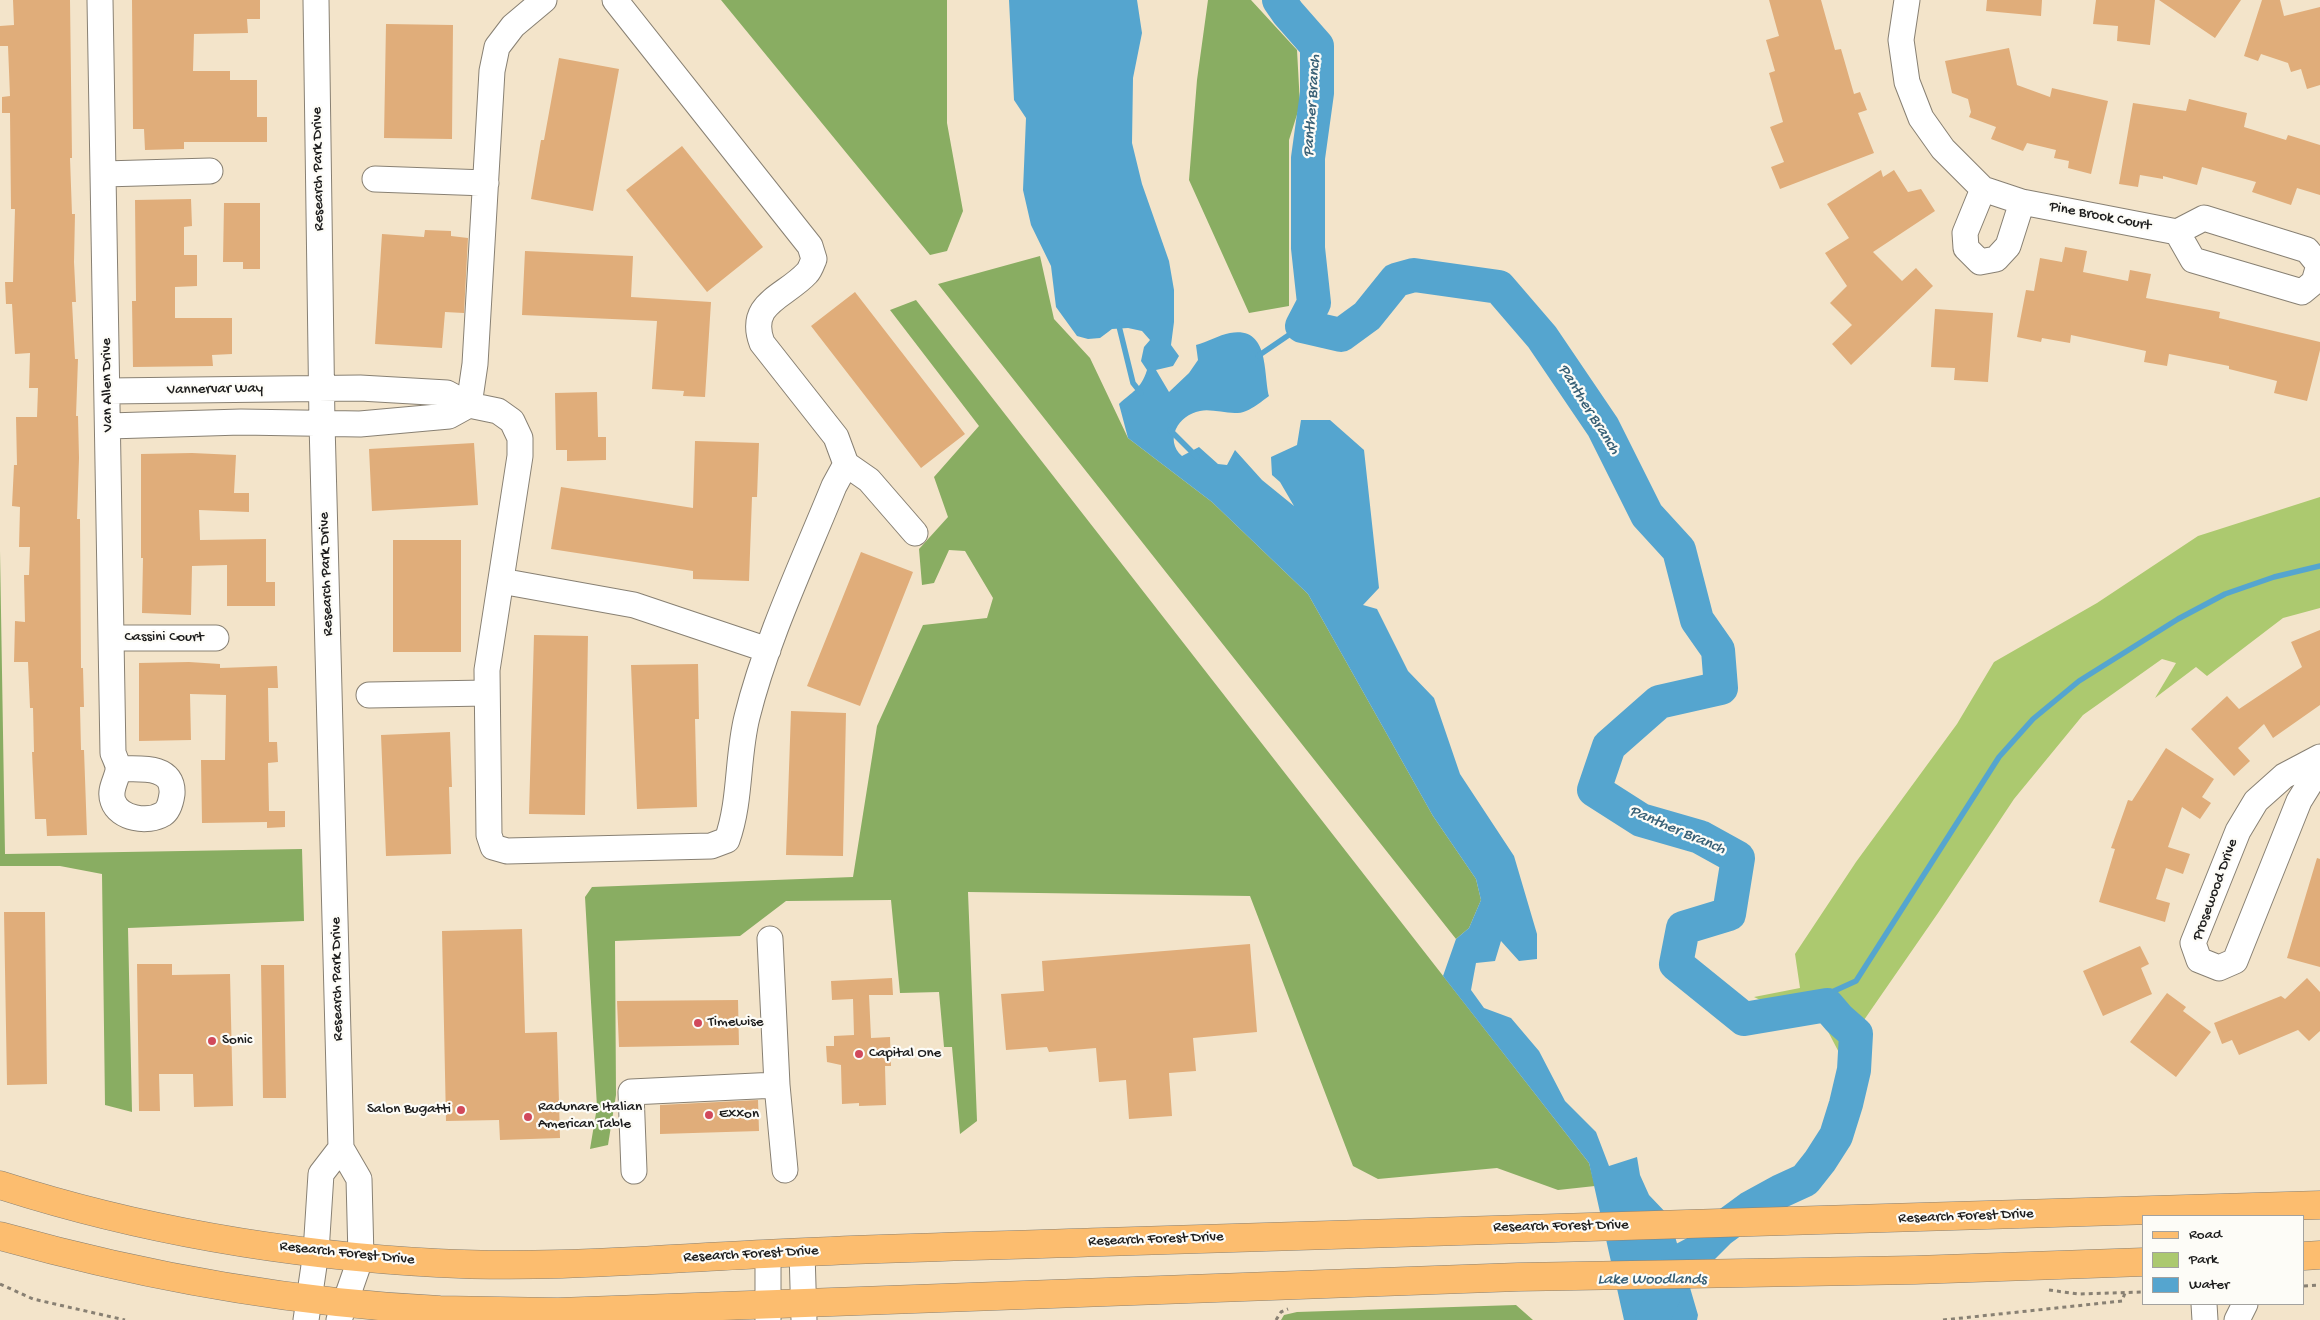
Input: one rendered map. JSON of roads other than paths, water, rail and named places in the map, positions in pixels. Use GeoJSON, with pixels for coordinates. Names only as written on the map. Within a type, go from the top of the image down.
{"type":"FeatureCollection","features":[{"type":"Feature","properties":{"kind":"main road","name":"Research Forest Drive"},"geometry":{"type":"LineString","coordinates":[[0,1185],[53,1202],[164,1229],[316,1252],[440,1263],[558,1264],[802,1252],[1516,1228],[2280,1211],[2320,1205]]}},
{"type":"Feature","properties":{"kind":"main road"},"geometry":{"type":"LineString","coordinates":[[0,1236],[155,1275],[308,1309],[342,1311],[768,1312],[1518,1278],[1915,1270],[2142,1262]]}},
{"type":"Feature","properties":{"kind":"main road"},"geometry":{"type":"LineString","coordinates":[[2305,1256],[2320,1255]]}},
{"type":"Feature","properties":{"kind":"street","name":"Van Allen Drive"},"geometry":{"type":"LineString","coordinates":[[100,0],[109,426],[113,753],[118,770]]}},
{"type":"Feature","properties":{"kind":"street","name":"Research Park Drive"},"geometry":{"type":"LineString","coordinates":[[316,0],[322,423],[341,1148],[360,1180],[361,1257],[342,1311]]}},
{"type":"Feature","properties":{"kind":"street"},"geometry":{"type":"LineString","coordinates":[[109,426],[260,422],[360,424],[449,416],[468,405],[475,364],[492,71],[497,47],[513,26],[544,0]]}},
{"type":"Feature","properties":{"kind":"street"},"geometry":{"type":"LineString","coordinates":[[614,0],[810,246],[814,259],[808,272],[765,306],[758,319],[757,330],[762,343],[836,437],[846,464],[869,480],[915,533]]}},
{"type":"Feature","properties":{"kind":"street","name":"Pine Brook Court"},"geometry":{"type":"LineString","coordinates":[[1907,0],[1901,40],[1907,82],[1921,118],[1943,149],[1983,189],[2022,202],[2177,232]]}},
{"type":"Feature","properties":{"kind":"street"},"geometry":{"type":"LineString","coordinates":[[104,174],[210,171]]}},
{"type":"Feature","properties":{"kind":"street"},"geometry":{"type":"LineString","coordinates":[[375,179],[486,183]]}},
{"type":"Feature","properties":{"kind":"street"},"geometry":{"type":"LineString","coordinates":[[1983,189],[1965,233],[1966,248],[1980,262],[1996,259],[2008,246],[2022,202]]}},
{"type":"Feature","properties":{"kind":"street"},"geometry":{"type":"LineString","coordinates":[[2204,218],[2307,250],[2319,265],[2314,282],[2302,292],[2193,260],[2177,232],[2204,218]]}},
{"type":"Feature","properties":{"kind":"street","name":"Vannervar Way"},"geometry":{"type":"LineString","coordinates":[[108,391],[323,388],[430,390],[447,393],[468,405],[498,411],[512,421],[520,438],[520,456],[487,670],[488,835],[493,847],[507,851],[711,846],[727,840],[732,825],[740,751],[747,716],[768,650]]}},
{"type":"Feature","properties":{"kind":"street"},"geometry":{"type":"LineString","coordinates":[[430,390],[431,419]]}},
{"type":"Feature","properties":{"kind":"street"},"geometry":{"type":"LineString","coordinates":[[501,581],[634,605],[768,650],[834,486],[846,464]]}},
{"type":"Feature","properties":{"kind":"street","name":"Cassini Court"},"geometry":{"type":"LineString","coordinates":[[112,638],[216,638]]}},
{"type":"Feature","properties":{"kind":"street"},"geometry":{"type":"LineString","coordinates":[[369,696],[487,693]]}},
{"type":"Feature","properties":{"kind":"street","name":"Prosewood Drive"},"geometry":{"type":"LineString","coordinates":[[2320,757],[2284,776],[2256,801],[2238,831],[2193,943],[2199,960],[2219,968],[2235,961],[2299,801],[2320,766]]}},
{"type":"Feature","properties":{"kind":"street"},"geometry":{"type":"LineString","coordinates":[[770,939],[777,1085],[785,1170]]}},
{"type":"Feature","properties":{"kind":"street"},"geometry":{"type":"LineString","coordinates":[[634,1171],[631,1092],[777,1085]]}},
{"type":"Feature","properties":{"kind":"street"},"geometry":{"type":"LineString","coordinates":[[308,1309],[316,1252],[321,1174],[341,1148]]}},
{"type":"Feature","properties":{"kind":"street"},"geometry":{"type":"LineString","coordinates":[[802,1252],[803,1311]]}},
{"type":"Feature","properties":{"kind":"street"},"geometry":{"type":"LineString","coordinates":[[768,1254],[768,1312]]}},
{"type":"Feature","properties":{"kind":"street"},"geometry":{"type":"LineString","coordinates":[[2204,1305],[2205,1320]]}},
{"type":"Feature","properties":{"kind":"street"},"geometry":{"type":"LineString","coordinates":[[2237,1320],[2244,1305]]}},
{"type":"Feature","properties":{"kind":"water","name":"Lake Woodlands"},"geometry":{"type":"Polygon","coordinates":[[[1009,0],[1137,0],[1142,33],[1133,78],[1132,143],[1142,184],[1169,261],[1174,290],[1174,322],[1171,345],[1179,356],[1173,366],[1156,370],[1169,392],[1189,373],[1198,360],[1196,345],[1226,334],[1243,333],[1252,337],[1262,353],[1269,396],[1241,413],[1205,410],[1192,413],[1185,417],[1176,429],[1174,443],[1182,456],[1199,447],[1218,464],[1227,465],[1235,450],[1262,480],[1294,506],[1280,482],[1272,475],[1271,457],[1297,445],[1301,420],[1330,420],[1364,450],[1379,588],[1363,605],[1377,609],[1408,671],[1434,698],[1460,774],[1514,856],[1537,934],[1537,959],[1519,961],[1501,941],[1495,961],[1476,963],[1471,990],[1484,1008],[1511,1018],[1539,1051],[1565,1101],[1596,1132],[1609,1166],[1637,1157],[1640,1175],[1649,1195],[1669,1216],[1698,1315],[1697,1320],[1624,1320],[1589,1163],[1443,976],[1456,939],[1469,928],[1481,900],[1476,879],[1433,816],[1308,594],[1212,502],[1128,438],[1119,404],[1136,390],[1145,376],[1147,370],[1141,361],[1144,347],[1150,340],[1142,331],[1128,328],[1112,329],[1100,338],[1088,339],[1077,336],[1056,307],[1051,266],[1031,225],[1023,190],[1026,118],[1014,100],[1009,0]]]}},
{"type":"Feature","properties":{"kind":"waterway","name":"Panther Branch"},"geometry":{"type":"LineString","coordinates":[[1279,0],[1317,46],[1317,93],[1308,158],[1308,248],[1314,303],[1302,326],[1341,335],[1367,316],[1396,280],[1414,275],[1499,287],[1542,337],[1603,427],[1647,515],[1679,550],[1697,620],[1718,650],[1721,688],[1659,702],[1609,746],[1594,790],[1641,820],[1700,837],[1738,858],[1729,914],[1683,928],[1676,964],[1744,1019],[1827,1005],[1856,1034],[1854,1070],[1846,1104],[1836,1136],[1820,1161],[1805,1180],[1750,1208],[1720,1230],[1699,1251],[1682,1260],[1652,1320]]}},
{"type":"Feature","properties":{"kind":"waterway"},"geometry":{"type":"LineString","coordinates":[[1118,322],[1133,383],[1141,393]]}},
{"type":"Feature","properties":{"kind":"waterway"},"geometry":{"type":"LineString","coordinates":[[1258,356],[1302,326]]}},
{"type":"Feature","properties":{"kind":"waterway"},"geometry":{"type":"LineString","coordinates":[[1170,430],[1197,457]]}},
{"type":"Feature","properties":{"kind":"waterway"},"geometry":{"type":"LineString","coordinates":[[1827,1005],[1834,991],[1856,981],[1999,757],[2033,719],[2079,681],[2178,619],[2225,594],[2274,577],[2320,566]]}},
{"type":"Feature","properties":{"kind":"place","name":"Timewise"},"geometry":{"type":"Point","coordinates":[698,1023]}},
{"type":"Feature","properties":{"kind":"place","name":"Sonic"},"geometry":{"type":"Point","coordinates":[212,1041]}},
{"type":"Feature","properties":{"kind":"place","name":"Capital One"},"geometry":{"type":"Point","coordinates":[859,1054]}},
{"type":"Feature","properties":{"kind":"place","name":"Salon Bugatti"},"geometry":{"type":"Point","coordinates":[461,1110]}},
{"type":"Feature","properties":{"kind":"place","name":"Exxon"},"geometry":{"type":"Point","coordinates":[709,1115]}},
{"type":"Feature","properties":{"kind":"place","name":"Radunare Italian American Table"},"geometry":{"type":"Point","coordinates":[528,1117]}}]}
